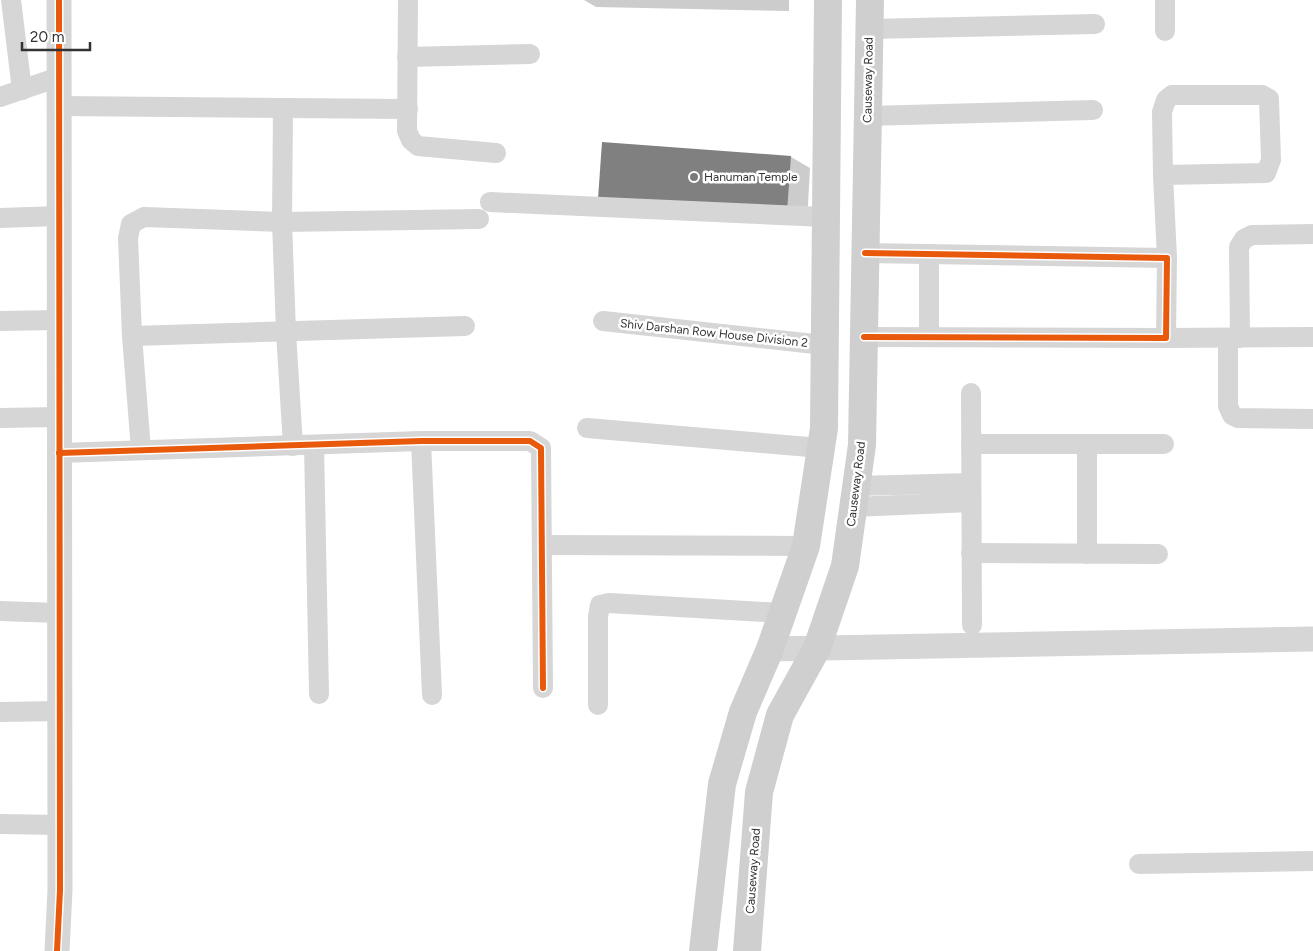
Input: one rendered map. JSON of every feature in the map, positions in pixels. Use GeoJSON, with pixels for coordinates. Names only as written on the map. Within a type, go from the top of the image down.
{"type":"FeatureCollection","features":[{"type":"Feature","properties":{"kind":"main road"},"geometry":{"type":"LineString","coordinates":[[703,951],[722,784],[743,712],[770,649],[806,546],[824,428],[828,0]]}},
{"type":"Feature","properties":{"kind":"main road","name":"Causeway Road"},"geometry":{"type":"LineString","coordinates":[[747,951],[759,792],[780,715],[817,648],[845,566],[862,445],[870,0]]}},
{"type":"Feature","properties":{"kind":"street"},"geometry":{"type":"LineString","coordinates":[[11,0],[22,90]]}},
{"type":"Feature","properties":{"kind":"street"},"geometry":{"type":"LineString","coordinates":[[57,951],[60,890],[59,0]]}},
{"type":"Feature","properties":{"kind":"street"},"geometry":{"type":"LineString","coordinates":[[408,0],[408,131],[410,140],[418,146],[496,153]]}},
{"type":"Feature","properties":{"kind":"street"},"geometry":{"type":"LineString","coordinates":[[1165,0],[1165,31]]}},
{"type":"Feature","properties":{"kind":"street"},"geometry":{"type":"LineString","coordinates":[[869,30],[1095,24]]}},
{"type":"Feature","properties":{"kind":"street"},"geometry":{"type":"LineString","coordinates":[[408,57],[530,54]]}},
{"type":"Feature","properties":{"kind":"street"},"geometry":{"type":"LineString","coordinates":[[0,96],[59,77]]}},
{"type":"Feature","properties":{"kind":"street"},"geometry":{"type":"LineString","coordinates":[[1163,175],[1266,173],[1271,160],[1269,99],[1262,95],[1172,94],[1166,100],[1162,112],[1163,175],[1167,258],[1166,338]]}},
{"type":"Feature","properties":{"kind":"street"},"geometry":{"type":"LineString","coordinates":[[59,106],[408,109]]}},
{"type":"Feature","properties":{"kind":"street"},"geometry":{"type":"LineString","coordinates":[[283,109],[282,222],[293,446]]}},
{"type":"Feature","properties":{"kind":"street"},"geometry":{"type":"LineString","coordinates":[[868,116],[1093,110]]}},
{"type":"Feature","properties":{"kind":"street"},"geometry":{"type":"LineString","coordinates":[[490,202],[826,217]]}},
{"type":"Feature","properties":{"kind":"street"},"geometry":{"type":"LineString","coordinates":[[0,218],[59,216]]}},
{"type":"Feature","properties":{"kind":"street"},"geometry":{"type":"LineString","coordinates":[[142,450],[132,336],[128,238],[131,224],[144,217],[282,222],[479,219]]}},
{"type":"Feature","properties":{"kind":"street"},"geometry":{"type":"LineString","coordinates":[[1313,234],[1252,235],[1244,239],[1239,247],[1228,406],[1232,415],[1238,418],[1313,418]]}},
{"type":"Feature","properties":{"kind":"street"},"geometry":{"type":"LineString","coordinates":[[865,253],[1167,258]]}},
{"type":"Feature","properties":{"kind":"street"},"geometry":{"type":"LineString","coordinates":[[929,254],[929,337]]}},
{"type":"Feature","properties":{"kind":"street"},"geometry":{"type":"LineString","coordinates":[[0,321],[59,320]]}},
{"type":"Feature","properties":{"kind":"street","name":"Shiv Darshan Row House Division 2"},"geometry":{"type":"LineString","coordinates":[[603,321],[824,345]]}},
{"type":"Feature","properties":{"kind":"street"},"geometry":{"type":"LineString","coordinates":[[132,336],[466,326]]}},
{"type":"Feature","properties":{"kind":"street"},"geometry":{"type":"LineString","coordinates":[[864,337],[1313,338]]}},
{"type":"Feature","properties":{"kind":"street"},"geometry":{"type":"LineString","coordinates":[[971,393],[972,625]]}},
{"type":"Feature","properties":{"kind":"street"},"geometry":{"type":"LineString","coordinates":[[0,418],[59,417]]}},
{"type":"Feature","properties":{"kind":"street"},"geometry":{"type":"LineString","coordinates":[[587,428],[821,448]]}},
{"type":"Feature","properties":{"kind":"street"},"geometry":{"type":"LineString","coordinates":[[60,453],[421,441],[530,441],[541,448],[543,688]]}},
{"type":"Feature","properties":{"kind":"street"},"geometry":{"type":"LineString","coordinates":[[421,441],[432,695]]}},
{"type":"Feature","properties":{"kind":"street"},"geometry":{"type":"LineString","coordinates":[[971,444],[1164,444]]}},
{"type":"Feature","properties":{"kind":"street"},"geometry":{"type":"LineString","coordinates":[[1087,444],[1087,554]]}},
{"type":"Feature","properties":{"kind":"street"},"geometry":{"type":"LineString","coordinates":[[314,445],[319,694]]}},
{"type":"Feature","properties":{"kind":"street"},"geometry":{"type":"LineString","coordinates":[[854,496],[971,492]]}},
{"type":"Feature","properties":{"kind":"street"},"geometry":{"type":"LineString","coordinates":[[542,545],[806,546]]}},
{"type":"Feature","properties":{"kind":"street"},"geometry":{"type":"LineString","coordinates":[[972,553],[1158,554]]}},
{"type":"Feature","properties":{"kind":"street"},"geometry":{"type":"LineString","coordinates":[[598,705],[598,617],[600,605],[609,603],[783,613]]}},
{"type":"Feature","properties":{"kind":"street"},"geometry":{"type":"LineString","coordinates":[[0,612],[59,612]]}},
{"type":"Feature","properties":{"kind":"street"},"geometry":{"type":"LineString","coordinates":[[770,649],[1313,639]]}},
{"type":"Feature","properties":{"kind":"street"},"geometry":{"type":"LineString","coordinates":[[0,712],[60,711]]}},
{"type":"Feature","properties":{"kind":"street"},"geometry":{"type":"LineString","coordinates":[[0,824],[60,825]]}},
{"type":"Feature","properties":{"kind":"street"},"geometry":{"type":"LineString","coordinates":[[1139,864],[1313,861]]}},
{"type":"Feature","properties":{"kind":"building","name":"Hanuman Temple"},"geometry":{"type":"Polygon","coordinates":[[[602,142],[791,156],[787,212],[598,199],[602,142]]]}},
{"type":"Feature","properties":{"kind":"cycle path"},"geometry":{"type":"LineString","coordinates":[[57,951],[60,890],[59,0]]}},
{"type":"Feature","properties":{"kind":"cycle path"},"geometry":{"type":"LineString","coordinates":[[864,337],[1166,338],[1167,258],[865,253]]}},
{"type":"Feature","properties":{"kind":"cycle path"},"geometry":{"type":"LineString","coordinates":[[59,453],[421,441],[530,441],[541,448],[543,688]]}},
{"type":"Feature","properties":{"kind":"place","name":"Hanuman Temple"},"geometry":{"type":"Point","coordinates":[694,177]}}]}
